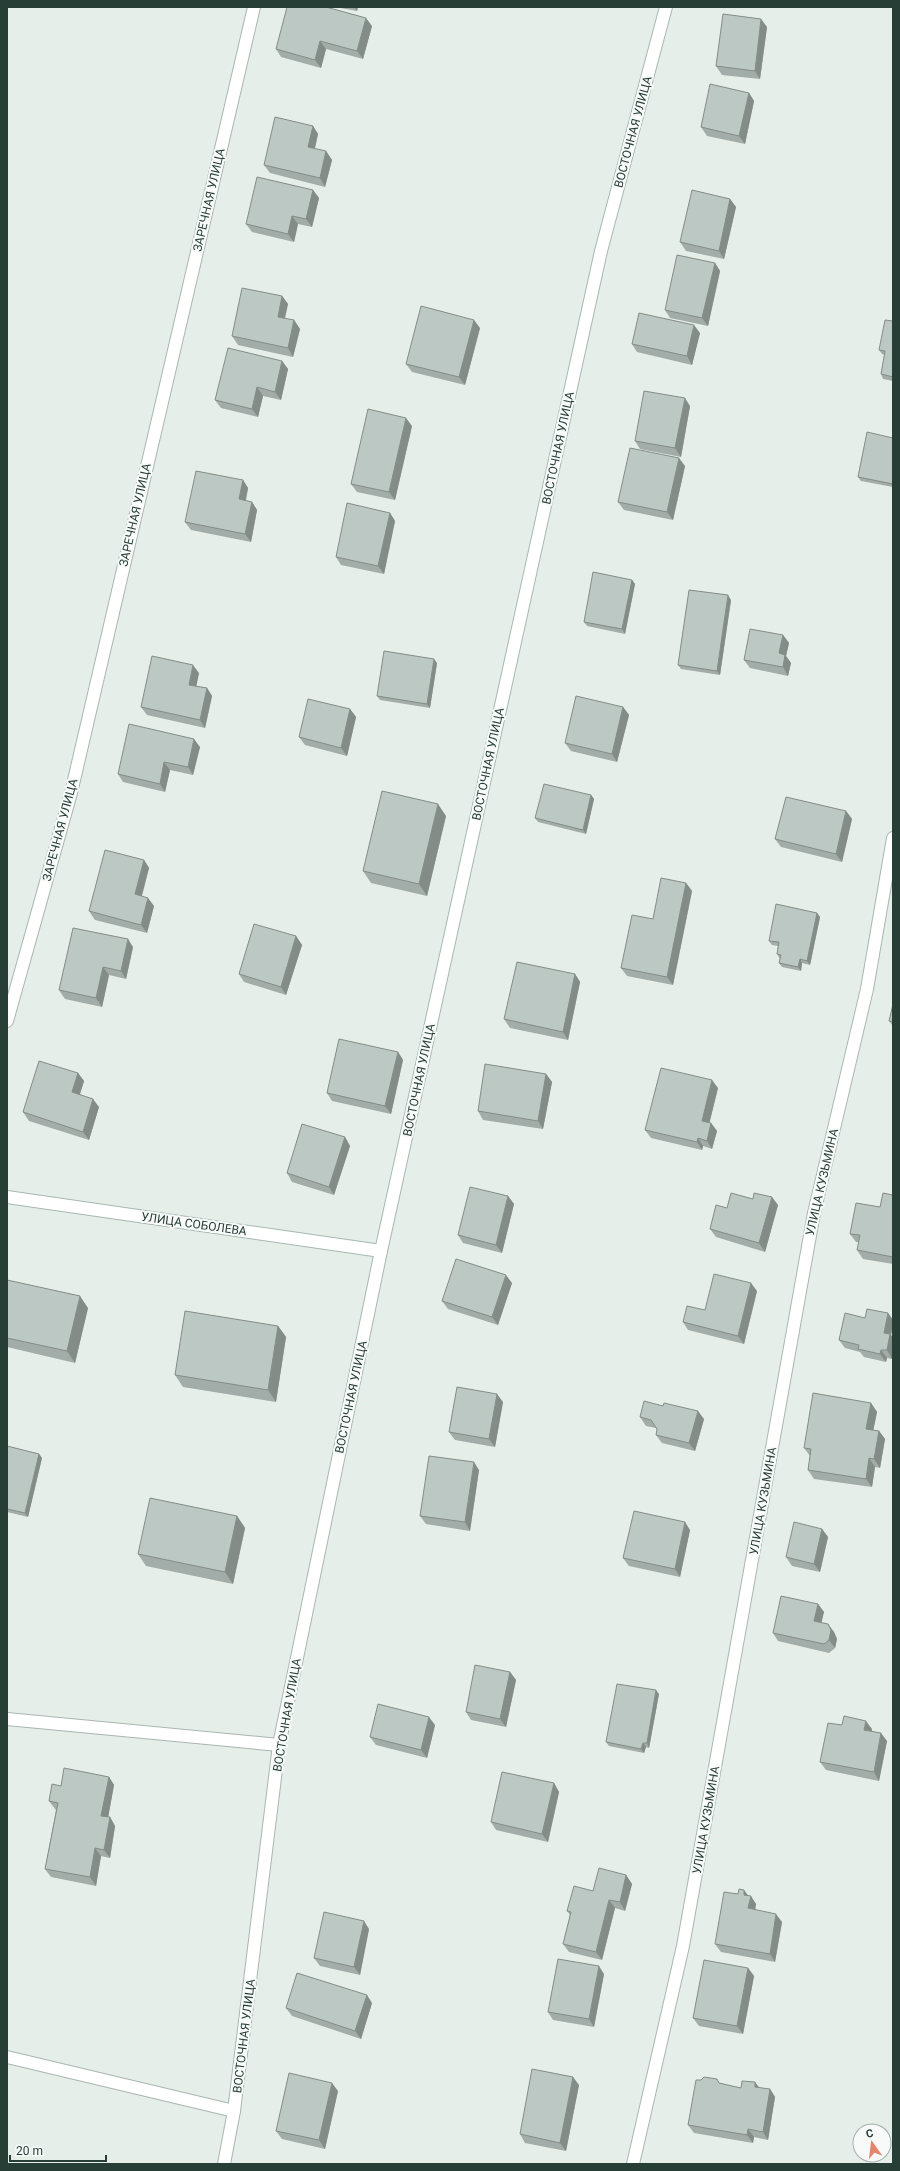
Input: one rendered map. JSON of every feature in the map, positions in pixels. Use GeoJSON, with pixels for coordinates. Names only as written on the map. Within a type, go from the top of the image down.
{"type":"FeatureCollection","features":[{"type":"Feature","properties":{"kind":"street","name":"ЗАРЕЧНАЯ УЛИЦА"},"geometry":{"type":"LineString","coordinates":[[7,1021],[70,793],[254,7]]}},
{"type":"Feature","properties":{"kind":"street","name":"ВОСТОЧНАЯ УЛИЦА"},"geometry":{"type":"LineString","coordinates":[[224,2164],[234,2111],[279,1745],[381,1251],[601,251],[666,7]]}},
{"type":"Feature","properties":{"kind":"street","name":"УЛИЦА КУЗЬМИНА"},"geometry":{"type":"LineString","coordinates":[[634,2164],[684,1946],[814,1213],[867,989],[893,838]]}},
{"type":"Feature","properties":{"kind":"street","name":"УЛИЦА СОБОЛЕВА"},"geometry":{"type":"LineString","coordinates":[[7,1197],[381,1251]]}},
{"type":"Feature","properties":{"kind":"street"},"geometry":{"type":"LineString","coordinates":[[7,1719],[279,1745]]}},
{"type":"Feature","properties":{"kind":"street"},"geometry":{"type":"LineString","coordinates":[[7,2057],[234,2111]]}},
{"type":"Feature","properties":{"kind":"building"},"geometry":{"type":"Polygon","coordinates":[[[287,7],[326,7],[366,18],[357,51],[320,41],[315,60],[276,49],[287,7]]]}},
{"type":"Feature","properties":{"kind":"building"},"geometry":{"type":"Polygon","coordinates":[[[723,14],[761,19],[755,71],[716,66],[723,14]]]}},
{"type":"Feature","properties":{"kind":"building"},"geometry":{"type":"Polygon","coordinates":[[[710,84],[749,93],[739,136],[701,127],[710,84]]]}},
{"type":"Feature","properties":{"kind":"building"},"geometry":{"type":"Polygon","coordinates":[[[275,117],[313,126],[308,147],[326,151],[320,178],[264,165],[275,117]]]}},
{"type":"Feature","properties":{"kind":"building"},"geometry":{"type":"Polygon","coordinates":[[[257,177],[313,190],[306,219],[292,216],[288,234],[246,224],[257,177]]]}},
{"type":"Feature","properties":{"kind":"building"},"geometry":{"type":"Polygon","coordinates":[[[692,190],[730,199],[719,251],[680,242],[692,190]]]}},
{"type":"Feature","properties":{"kind":"building"},"geometry":{"type":"Polygon","coordinates":[[[677,255],[715,263],[702,318],[665,310],[677,255]]]}},
{"type":"Feature","properties":{"kind":"building"},"geometry":{"type":"Polygon","coordinates":[[[242,288],[282,296],[278,317],[294,320],[288,348],[232,336],[242,288]]]}},
{"type":"Feature","properties":{"kind":"building"},"geometry":{"type":"Polygon","coordinates":[[[421,306],[474,320],[459,377],[406,364],[421,306]]]}},
{"type":"Feature","properties":{"kind":"building"},"geometry":{"type":"Polygon","coordinates":[[[639,313],[694,325],[687,356],[632,344],[639,313]]]}},
{"type":"Feature","properties":{"kind":"building"},"geometry":{"type":"Polygon","coordinates":[[[885,320],[893,321],[893,377],[881,374],[885,351],[879,350],[885,320]]]}},
{"type":"Feature","properties":{"kind":"building"},"geometry":{"type":"Polygon","coordinates":[[[228,348],[282,361],[275,392],[257,387],[252,409],[215,400],[228,348]]]}},
{"type":"Feature","properties":{"kind":"building"},"geometry":{"type":"Polygon","coordinates":[[[644,391],[685,398],[675,448],[635,441],[644,391]]]}},
{"type":"Feature","properties":{"kind":"building"},"geometry":{"type":"Polygon","coordinates":[[[368,409],[406,418],[389,492],[351,484],[368,409]]]}},
{"type":"Feature","properties":{"kind":"building"},"geometry":{"type":"Polygon","coordinates":[[[867,432],[893,438],[893,484],[858,477],[867,432]]]}},
{"type":"Feature","properties":{"kind":"building"},"geometry":{"type":"Polygon","coordinates":[[[630,448],[679,458],[667,512],[618,502],[630,448]]]}},
{"type":"Feature","properties":{"kind":"building"},"geometry":{"type":"Polygon","coordinates":[[[196,471],[243,480],[239,499],[252,502],[245,534],[185,522],[196,471]]]}},
{"type":"Feature","properties":{"kind":"building"},"geometry":{"type":"Polygon","coordinates":[[[347,503],[390,513],[378,566],[336,557],[347,503]]]}},
{"type":"Feature","properties":{"kind":"building"},"geometry":{"type":"Polygon","coordinates":[[[593,572],[632,580],[622,629],[584,622],[593,572]]]}},
{"type":"Feature","properties":{"kind":"building"},"geometry":{"type":"Polygon","coordinates":[[[689,590],[728,595],[717,671],[678,665],[689,590]]]}},
{"type":"Feature","properties":{"kind":"building"},"geometry":{"type":"Polygon","coordinates":[[[750,629],[783,635],[779,653],[785,655],[783,667],[744,660],[750,629]]]}},
{"type":"Feature","properties":{"kind":"building"},"geometry":{"type":"Polygon","coordinates":[[[384,651],[434,659],[427,704],[377,696],[384,651]]]}},
{"type":"Feature","properties":{"kind":"building"},"geometry":{"type":"Polygon","coordinates":[[[152,656],[193,665],[189,685],[207,688],[200,720],[141,707],[152,656]]]}},
{"type":"Feature","properties":{"kind":"building"},"geometry":{"type":"Polygon","coordinates":[[[576,696],[623,707],[612,754],[565,743],[576,696]]]}},
{"type":"Feature","properties":{"kind":"building"},"geometry":{"type":"Polygon","coordinates":[[[308,699],[350,709],[341,748],[299,737],[308,699]]]}},
{"type":"Feature","properties":{"kind":"building"},"geometry":{"type":"Polygon","coordinates":[[[129,724],[194,739],[188,767],[164,762],[160,784],[118,774],[129,724]]]}},
{"type":"Feature","properties":{"kind":"building"},"geometry":{"type":"Polygon","coordinates":[[[544,784],[591,795],[583,830],[535,818],[544,784]]]}},
{"type":"Feature","properties":{"kind":"building"},"geometry":{"type":"Polygon","coordinates":[[[382,791],[438,804],[419,884],[363,871],[382,791]]]}},
{"type":"Feature","properties":{"kind":"building"},"geometry":{"type":"Polygon","coordinates":[[[786,797],[846,811],[836,854],[775,839],[786,797]]]}},
{"type":"Feature","properties":{"kind":"building"},"geometry":{"type":"Polygon","coordinates":[[[105,850],[144,860],[135,894],[148,898],[141,925],[89,911],[105,850]]]}},
{"type":"Feature","properties":{"kind":"building"},"geometry":{"type":"Polygon","coordinates":[[[661,878],[686,883],[667,977],[621,968],[632,915],[653,919],[661,878]]]}},
{"type":"Feature","properties":{"kind":"building"},"geometry":{"type":"Polygon","coordinates":[[[776,904],[817,913],[807,961],[800,959],[798,967],[779,963],[781,955],[777,954],[779,942],[769,941],[776,904]]]}},
{"type":"Feature","properties":{"kind":"building"},"geometry":{"type":"Polygon","coordinates":[[[254,924],[296,936],[281,987],[239,974],[254,924]]]}},
{"type":"Feature","properties":{"kind":"building"},"geometry":{"type":"Polygon","coordinates":[[[73,928],[128,939],[121,971],[103,967],[96,998],[59,990],[73,928]]]}},
{"type":"Feature","properties":{"kind":"building"},"geometry":{"type":"Polygon","coordinates":[[[517,962],[575,974],[563,1032],[504,1019],[517,962]]]}},
{"type":"Feature","properties":{"kind":"building"},"geometry":{"type":"Polygon","coordinates":[[[893,1004],[893,1022],[889,1021],[893,1004]]]}},
{"type":"Feature","properties":{"kind":"building"},"geometry":{"type":"Polygon","coordinates":[[[339,1039],[398,1052],[385,1106],[327,1093],[339,1039]]]}},
{"type":"Feature","properties":{"kind":"building"},"geometry":{"type":"Polygon","coordinates":[[[39,1061],[78,1073],[72,1092],[93,1099],[83,1132],[23,1112],[39,1061]]]}},
{"type":"Feature","properties":{"kind":"building"},"geometry":{"type":"Polygon","coordinates":[[[485,1064],[546,1074],[538,1121],[478,1111],[485,1064]]]}},
{"type":"Feature","properties":{"kind":"building"},"geometry":{"type":"Polygon","coordinates":[[[661,1068],[712,1080],[702,1121],[711,1123],[707,1141],[698,1138],[697,1142],[645,1130],[661,1068]]]}},
{"type":"Feature","properties":{"kind":"building"},"geometry":{"type":"Polygon","coordinates":[[[302,1124],[345,1137],[329,1187],[287,1173],[302,1124]]]}},
{"type":"Feature","properties":{"kind":"building"},"geometry":{"type":"Polygon","coordinates":[[[470,1187],[508,1196],[496,1245],[458,1235],[470,1187]]]}},
{"type":"Feature","properties":{"kind":"building"},"geometry":{"type":"Polygon","coordinates":[[[731,1193],[753,1199],[754,1193],[772,1197],[759,1243],[710,1229],[716,1205],[727,1208],[731,1193]]]}},
{"type":"Feature","properties":{"kind":"building"},"geometry":{"type":"Polygon","coordinates":[[[883,1193],[893,1195],[893,1257],[857,1250],[860,1235],[850,1234],[856,1203],[880,1207],[883,1193]]]}},
{"type":"Feature","properties":{"kind":"building"},"geometry":{"type":"Polygon","coordinates":[[[456,1259],[506,1275],[492,1317],[442,1301],[456,1259]]]}},
{"type":"Feature","properties":{"kind":"building"},"geometry":{"type":"Polygon","coordinates":[[[714,1274],[751,1283],[738,1336],[683,1322],[687,1306],[705,1310],[714,1274]]]}},
{"type":"Feature","properties":{"kind":"building"},"geometry":{"type":"Polygon","coordinates":[[[7,1280],[80,1296],[67,1351],[7,1338],[7,1280]]]}},
{"type":"Feature","properties":{"kind":"building"},"geometry":{"type":"Polygon","coordinates":[[[867,1309],[888,1313],[884,1333],[890,1334],[887,1350],[881,1350],[880,1354],[858,1349],[859,1345],[839,1340],[845,1313],[865,1318],[867,1309]]]}},
{"type":"Feature","properties":{"kind":"building"},"geometry":{"type":"Polygon","coordinates":[[[185,1311],[278,1326],[268,1390],[175,1375],[185,1311]]]}},
{"type":"Feature","properties":{"kind":"building"},"geometry":{"type":"Polygon","coordinates":[[[457,1387],[497,1394],[489,1439],[449,1432],[457,1387]]]}},
{"type":"Feature","properties":{"kind":"building"},"geometry":{"type":"Polygon","coordinates":[[[813,1393],[871,1403],[866,1429],[879,1431],[874,1459],[869,1458],[866,1479],[808,1470],[811,1449],[804,1448],[813,1393]]]}},
{"type":"Feature","properties":{"kind":"building"},"geometry":{"type":"Polygon","coordinates":[[[644,1401],[663,1406],[664,1403],[698,1411],[689,1443],[656,1435],[657,1429],[651,1420],[640,1417],[644,1401]]]}},
{"type":"Feature","properties":{"kind":"building"},"geometry":{"type":"Polygon","coordinates":[[[7,1446],[39,1454],[25,1513],[7,1509],[7,1446]]]}},
{"type":"Feature","properties":{"kind":"building"},"geometry":{"type":"Polygon","coordinates":[[[429,1456],[474,1462],[465,1522],[420,1516],[429,1456]]]}},
{"type":"Feature","properties":{"kind":"building"},"geometry":{"type":"Polygon","coordinates":[[[150,1498],[237,1516],[225,1572],[138,1554],[150,1498]]]}},
{"type":"Feature","properties":{"kind":"building"},"geometry":{"type":"Polygon","coordinates":[[[634,1511],[685,1522],[675,1569],[623,1558],[634,1511]]]}},
{"type":"Feature","properties":{"kind":"building"},"geometry":{"type":"Polygon","coordinates":[[[794,1522],[822,1529],[814,1564],[786,1557],[794,1522]]]}},
{"type":"Feature","properties":{"kind":"building"},"geometry":{"type":"Polygon","coordinates":[[[781,1596],[818,1604],[814,1621],[828,1624],[831,1630],[829,1640],[824,1644],[773,1633],[781,1596]]]}},
{"type":"Feature","properties":{"kind":"building"},"geometry":{"type":"Polygon","coordinates":[[[475,1665],[510,1672],[500,1719],[466,1712],[475,1665]]]}},
{"type":"Feature","properties":{"kind":"building"},"geometry":{"type":"Polygon","coordinates":[[[617,1684],[656,1690],[647,1743],[643,1743],[641,1749],[606,1742],[617,1684]]]}},
{"type":"Feature","properties":{"kind":"building"},"geometry":{"type":"Polygon","coordinates":[[[378,1704],[429,1717],[421,1750],[370,1737],[378,1704]]]}},
{"type":"Feature","properties":{"kind":"building"},"geometry":{"type":"Polygon","coordinates":[[[844,1716],[866,1721],[864,1730],[881,1733],[874,1772],[820,1762],[828,1723],[842,1725],[844,1716]]]}},
{"type":"Feature","properties":{"kind":"building"},"geometry":{"type":"Polygon","coordinates":[[[64,1768],[109,1777],[101,1816],[110,1817],[104,1850],[95,1848],[90,1877],[45,1869],[58,1803],[49,1801],[52,1784],[61,1786],[64,1768]]]}},
{"type":"Feature","properties":{"kind":"building"},"geometry":{"type":"Polygon","coordinates":[[[502,1772],[554,1783],[542,1834],[491,1822],[502,1772]]]}},
{"type":"Feature","properties":{"kind":"building"},"geometry":{"type":"Polygon","coordinates":[[[599,1868],[626,1875],[620,1902],[609,1900],[596,1952],[563,1944],[571,1912],[567,1911],[574,1886],[593,1891],[599,1868]]]}},
{"type":"Feature","properties":{"kind":"building"},"geometry":{"type":"Polygon","coordinates":[[[739,1889],[744,1890],[744,1895],[751,1896],[748,1908],[776,1914],[770,1954],[715,1944],[724,1892],[738,1894],[739,1889]]]}},
{"type":"Feature","properties":{"kind":"building"},"geometry":{"type":"Polygon","coordinates":[[[324,1912],[364,1921],[354,1967],[314,1958],[324,1912]]]}},
{"type":"Feature","properties":{"kind":"building"},"geometry":{"type":"Polygon","coordinates":[[[558,1959],[599,1966],[589,2019],[548,2012],[558,1959]]]}},
{"type":"Feature","properties":{"kind":"building"},"geometry":{"type":"Polygon","coordinates":[[[704,1960],[748,1968],[737,2026],[693,2018],[704,1960]]]}},
{"type":"Feature","properties":{"kind":"building"},"geometry":{"type":"Polygon","coordinates":[[[297,1973],[367,1995],[355,2031],[286,2008],[297,1973]]]}},
{"type":"Feature","properties":{"kind":"building"},"geometry":{"type":"Polygon","coordinates":[[[532,2069],[573,2077],[560,2143],[520,2134],[532,2069]]]}},
{"type":"Feature","properties":{"kind":"building"},"geometry":{"type":"Polygon","coordinates":[[[289,2073],[332,2083],[319,2140],[276,2131],[289,2073]]]}},
{"type":"Feature","properties":{"kind":"building"},"geometry":{"type":"Polygon","coordinates":[[[704,2077],[717,2079],[719,2083],[741,2088],[742,2081],[755,2082],[755,2087],[770,2089],[763,2132],[748,2129],[747,2135],[688,2125],[696,2080],[701,2080],[704,2077]]]}}]}
